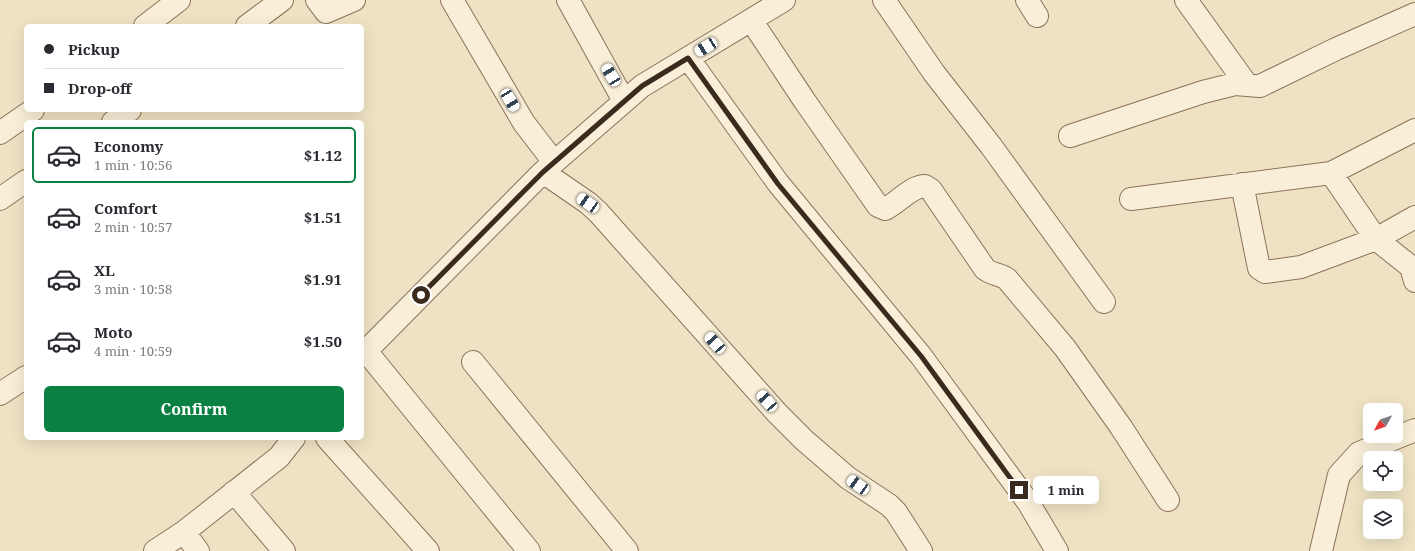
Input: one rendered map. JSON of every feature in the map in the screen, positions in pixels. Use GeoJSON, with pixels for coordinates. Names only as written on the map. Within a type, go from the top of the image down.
{"type":"FeatureCollection","features":[{"type":"Feature","properties":{"kind":"street"},"geometry":{"type":"LineString","coordinates":[[148,24],[179,0]]}},
{"type":"Feature","properties":{"kind":"street"},"geometry":{"type":"LineString","coordinates":[[249,24],[282,0]]}},
{"type":"Feature","properties":{"kind":"street"},"geometry":{"type":"LineString","coordinates":[[317,0],[326,12],[354,0]]}},
{"type":"Feature","properties":{"kind":"street"},"geometry":{"type":"LineString","coordinates":[[452,0],[549,167],[588,203],[777,413],[804,440],[848,478],[889,505],[896,512],[921,551]]}},
{"type":"Feature","properties":{"kind":"street"},"geometry":{"type":"LineString","coordinates":[[568,0],[624,101]]}},
{"type":"Feature","properties":{"kind":"street"},"geometry":{"type":"LineString","coordinates":[[529,551],[364,353],[549,167],[624,101],[642,86],[784,0]]}},
{"type":"Feature","properties":{"kind":"street"},"geometry":{"type":"LineString","coordinates":[[884,0],[934,74],[991,146],[1104,302]]}},
{"type":"Feature","properties":{"kind":"street"},"geometry":{"type":"LineString","coordinates":[[1186,0],[1247,85]]}},
{"type":"Feature","properties":{"kind":"street"},"geometry":{"type":"LineString","coordinates":[[1070,136],[1203,92],[1235,84],[1260,86],[1336,49],[1415,14]]}},
{"type":"Feature","properties":{"kind":"street"},"geometry":{"type":"LineString","coordinates":[[751,20],[804,100],[878,206],[885,208],[892,206],[919,186],[925,186],[931,190],[985,269],[992,274],[1002,275],[1007,279],[1065,348],[1121,427],[1168,500]]}},
{"type":"Feature","properties":{"kind":"street"},"geometry":{"type":"LineString","coordinates":[[688,58],[778,184],[921,356],[1028,502],[1057,551]]}},
{"type":"Feature","properties":{"kind":"street"},"geometry":{"type":"LineString","coordinates":[[0,133],[30,112]]}},
{"type":"Feature","properties":{"kind":"street"},"geometry":{"type":"LineString","coordinates":[[116,120],[127,112]]}},
{"type":"Feature","properties":{"kind":"street"},"geometry":{"type":"LineString","coordinates":[[1131,199],[1331,173],[1415,130]]}},
{"type":"Feature","properties":{"kind":"street"},"geometry":{"type":"LineString","coordinates":[[1331,173],[1376,239],[1410,267],[1415,281]]}},
{"type":"Feature","properties":{"kind":"street"},"geometry":{"type":"LineString","coordinates":[[0,199],[24,182]]}},
{"type":"Feature","properties":{"kind":"street"},"geometry":{"type":"LineString","coordinates":[[1242,184],[1259,268],[1265,272],[1301,267],[1376,239],[1415,217]]}},
{"type":"Feature","properties":{"kind":"street"},"geometry":{"type":"LineString","coordinates":[[473,362],[626,551]]}},
{"type":"Feature","properties":{"kind":"street"},"geometry":{"type":"LineString","coordinates":[[0,394],[24,378]]}},
{"type":"Feature","properties":{"kind":"street"},"geometry":{"type":"LineString","coordinates":[[1321,551],[1340,475],[1359,453],[1415,430]]}},
{"type":"Feature","properties":{"kind":"street"},"geometry":{"type":"LineString","coordinates":[[156,551],[184,532],[279,457],[292,440]]}},
{"type":"Feature","properties":{"kind":"street"},"geometry":{"type":"LineString","coordinates":[[330,440],[428,551]]}},
{"type":"Feature","properties":{"kind":"street"},"geometry":{"type":"LineString","coordinates":[[234,492],[284,551]]}},
{"type":"Feature","properties":{"kind":"street"},"geometry":{"type":"LineString","coordinates":[[184,532],[198,551]]}},
{"type":"Feature","properties":{"kind":"route"},"geometry":{"type":"LineString","coordinates":[[421,295],[543,172],[642,86],[688,58],[778,184],[921,356],[1019,490]]}}]}
